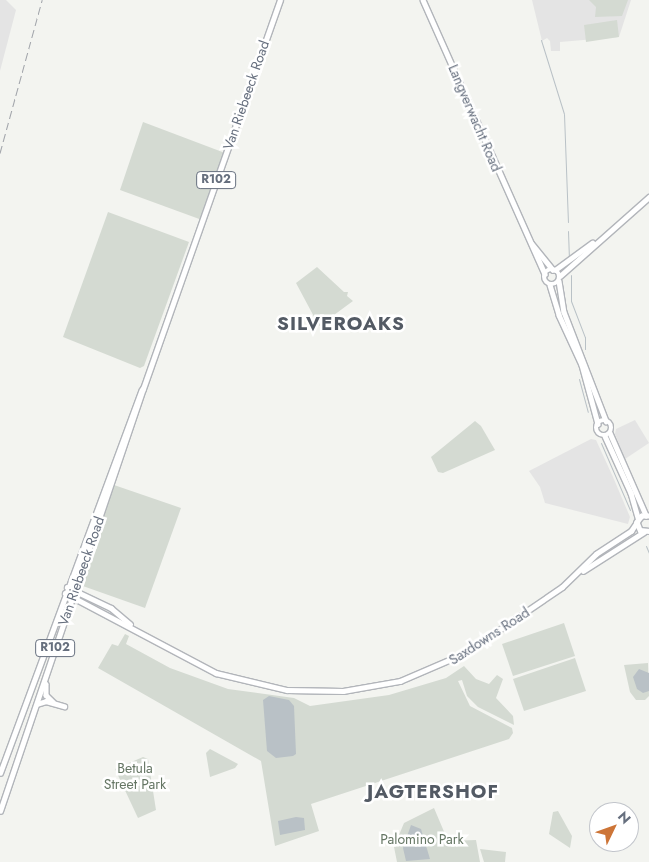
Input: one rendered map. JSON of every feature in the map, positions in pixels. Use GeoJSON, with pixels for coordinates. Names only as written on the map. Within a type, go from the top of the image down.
{"type":"FeatureCollection","features":[{"type":"Feature","properties":{"kind":"street","name":"Van Riebeeck Road"},"geometry":{"type":"LineString","coordinates":[[0,811],[143,389],[280,0]]}},
{"type":"Feature","properties":{"kind":"street","name":"Langverwacht Road"},"geometry":{"type":"LineString","coordinates":[[423,0],[526,237],[550,285]]}},
{"type":"Feature","properties":{"kind":"street"},"geometry":{"type":"LineString","coordinates":[[638,520],[648,515],[610,433],[611,426],[606,421],[564,312],[559,281],[560,276],[649,197]]}},
{"type":"Feature","properties":{"kind":"street"},"geometry":{"type":"LineString","coordinates":[[545,274],[554,270],[606,234]]}},
{"type":"Feature","properties":{"kind":"street","name":"Langverwacht Road"},"geometry":{"type":"LineString","coordinates":[[526,237],[560,276]]}},
{"type":"Feature","properties":{"kind":"street"},"geometry":{"type":"LineString","coordinates":[[559,281],[550,285],[559,315],[582,364],[598,424],[598,433],[605,436],[631,493],[638,520],[647,533]]}},
{"type":"Feature","properties":{"kind":"street","name":"Van Riebeeck Road"},"geometry":{"type":"LineString","coordinates":[[0,773],[138,394],[143,389]]}},
{"type":"Feature","properties":{"kind":"street"},"geometry":{"type":"LineString","coordinates":[[598,424],[606,421]]}},
{"type":"Feature","properties":{"kind":"street"},"geometry":{"type":"LineString","coordinates":[[605,436],[610,433]]}},
{"type":"Feature","properties":{"kind":"street","name":"Saxdowns Road"},"geometry":{"type":"LineString","coordinates":[[582,571],[596,554],[628,533],[638,520]]}},
{"type":"Feature","properties":{"kind":"street","name":"Saxdowns Road"},"geometry":{"type":"LineString","coordinates":[[65,593],[133,627],[189,661],[240,681],[287,690],[343,691],[400,681],[454,660],[498,632],[582,571],[647,533]]}},
{"type":"Feature","properties":{"kind":"street","name":"Saxdowns Road"},"geometry":{"type":"LineString","coordinates":[[67,587],[111,608],[133,627]]}},
{"type":"Feature","properties":{"kind":"street"},"geometry":{"type":"LineString","coordinates":[[49,667],[44,690],[53,702]]}},
{"type":"Feature","properties":{"kind":"street"},"geometry":{"type":"LineString","coordinates":[[36,705],[44,700],[64,706]]}},
{"type":"Feature","properties":{"kind":"shaded area"},"geometry":{"type":"Polygon","coordinates":[[[0,0],[6,0],[16,10],[0,71],[0,0]]]}},
{"type":"Feature","properties":{"kind":"shaded area"},"geometry":{"type":"Polygon","coordinates":[[[532,0],[631,0],[619,37],[560,42],[560,51],[551,51],[550,41],[547,38],[542,41],[532,0]]]}},
{"type":"Feature","properties":{"kind":"shaded area"},"geometry":{"type":"Polygon","coordinates":[[[635,420],[649,443],[625,459],[615,434],[616,429],[635,420]]]}},
{"type":"Feature","properties":{"kind":"shaded area"},"geometry":{"type":"Polygon","coordinates":[[[591,439],[596,440],[613,477],[630,517],[628,524],[545,503],[540,487],[529,471],[591,439]]]}},
{"type":"Feature","properties":{"kind":"shaded area"},"geometry":{"type":"Polygon","coordinates":[[[639,669],[649,673],[649,691],[643,693],[637,689],[633,677],[639,669]]]}},
{"type":"Feature","properties":{"kind":"shaded area"},"geometry":{"type":"Polygon","coordinates":[[[269,696],[289,700],[294,706],[296,754],[293,756],[276,758],[267,751],[263,700],[269,696]]]}},
{"type":"Feature","properties":{"kind":"shaded area"},"geometry":{"type":"Polygon","coordinates":[[[296,817],[304,818],[305,830],[280,835],[278,821],[296,817]]]}},
{"type":"Feature","properties":{"kind":"shaded area"},"geometry":{"type":"Polygon","coordinates":[[[411,825],[421,829],[430,859],[406,861],[403,848],[411,825]]]}},
{"type":"Feature","properties":{"kind":"green space"},"geometry":{"type":"Polygon","coordinates":[[[589,0],[628,0],[622,16],[595,17],[596,7],[589,0]]]}},
{"type":"Feature","properties":{"kind":"green space"},"geometry":{"type":"Polygon","coordinates":[[[617,20],[619,37],[586,42],[584,25],[617,20]]]}},
{"type":"Feature","properties":{"kind":"green space"},"geometry":{"type":"Polygon","coordinates":[[[143,122],[225,153],[202,220],[120,190],[143,122]]]}},
{"type":"Feature","properties":{"kind":"green space"},"geometry":{"type":"Polygon","coordinates":[[[108,212],[189,242],[144,366],[140,368],[63,337],[108,212]]]}},
{"type":"Feature","properties":{"kind":"green space"},"geometry":{"type":"Polygon","coordinates":[[[317,267],[344,292],[348,292],[347,296],[353,301],[319,326],[296,283],[317,267]]]}},
{"type":"Feature","properties":{"kind":"green space"},"geometry":{"type":"Polygon","coordinates":[[[475,421],[481,426],[495,450],[443,473],[438,472],[431,457],[475,421]]]}},
{"type":"Feature","properties":{"kind":"green space"},"geometry":{"type":"Polygon","coordinates":[[[114,485],[181,508],[145,608],[80,585],[114,485]]]}},
{"type":"Feature","properties":{"kind":"green space"},"geometry":{"type":"Polygon","coordinates":[[[564,623],[575,656],[513,676],[502,644],[564,623]]]}},
{"type":"Feature","properties":{"kind":"green space"},"geometry":{"type":"Polygon","coordinates":[[[125,634],[129,636],[126,644],[170,668],[228,689],[294,698],[310,706],[389,695],[446,678],[464,666],[476,679],[489,684],[497,675],[503,679],[496,698],[513,716],[514,725],[478,707],[467,696],[462,680],[458,681],[470,706],[512,728],[513,733],[509,739],[311,804],[319,831],[275,846],[261,761],[98,668],[112,644],[118,646],[125,634]]]}},
{"type":"Feature","properties":{"kind":"green space"},"geometry":{"type":"Polygon","coordinates":[[[575,658],[586,691],[524,711],[513,679],[575,658]]]}},
{"type":"Feature","properties":{"kind":"green space"},"geometry":{"type":"Polygon","coordinates":[[[648,663],[649,696],[645,700],[636,700],[630,692],[624,665],[648,663]]]}},
{"type":"Feature","properties":{"kind":"green space"},"geometry":{"type":"Polygon","coordinates":[[[210,749],[238,764],[235,768],[210,777],[206,753],[210,749]]]}},
{"type":"Feature","properties":{"kind":"green space","name":"Betula Street Park"},"geometry":{"type":"Polygon","coordinates":[[[143,757],[148,759],[156,810],[138,818],[115,769],[143,757]]]}},
{"type":"Feature","properties":{"kind":"green space","name":"Palomino Park"},"geometry":{"type":"Polygon","coordinates":[[[434,808],[448,841],[476,840],[480,862],[397,862],[394,847],[404,823],[434,808]]]}},
{"type":"Feature","properties":{"kind":"green space"},"geometry":{"type":"Polygon","coordinates":[[[558,811],[572,836],[570,848],[549,834],[553,812],[558,811]]]}},
{"type":"Feature","properties":{"kind":"green space","name":"Palomino Park"},"geometry":{"type":"Polygon","coordinates":[[[480,849],[506,852],[505,862],[484,862],[480,849]]]}},
{"type":"Feature","properties":{"kind":"waterway"},"geometry":{"type":"LineString","coordinates":[[541,40],[564,114],[568,222]]}},
{"type":"Feature","properties":{"kind":"waterway"},"geometry":{"type":"LineString","coordinates":[[568,231],[569,256]]}},
{"type":"Feature","properties":{"kind":"waterway"},"geometry":{"type":"LineString","coordinates":[[571,275],[571,301],[585,337],[585,349]]}},
{"type":"Feature","properties":{"kind":"waterway"},"geometry":{"type":"LineString","coordinates":[[579,379],[588,412]]}},
{"type":"Feature","properties":{"kind":"waterway"},"geometry":{"type":"LineString","coordinates":[[601,443],[630,510]]}},
{"type":"Feature","properties":{"kind":"waterway"},"geometry":{"type":"LineString","coordinates":[[646,546],[649,553]]}},
{"type":"Feature","properties":{"kind":"railway"},"geometry":{"type":"LineString","coordinates":[[0,153],[42,0]]}},
{"type":"Feature","properties":{"kind":"district","name":"SILVEROAKS"},"geometry":{"type":"Point","coordinates":[341,324]}},
{"type":"Feature","properties":{"kind":"district","name":"JAGTERSHOF"},"geometry":{"type":"Point","coordinates":[433,792]}}]}
